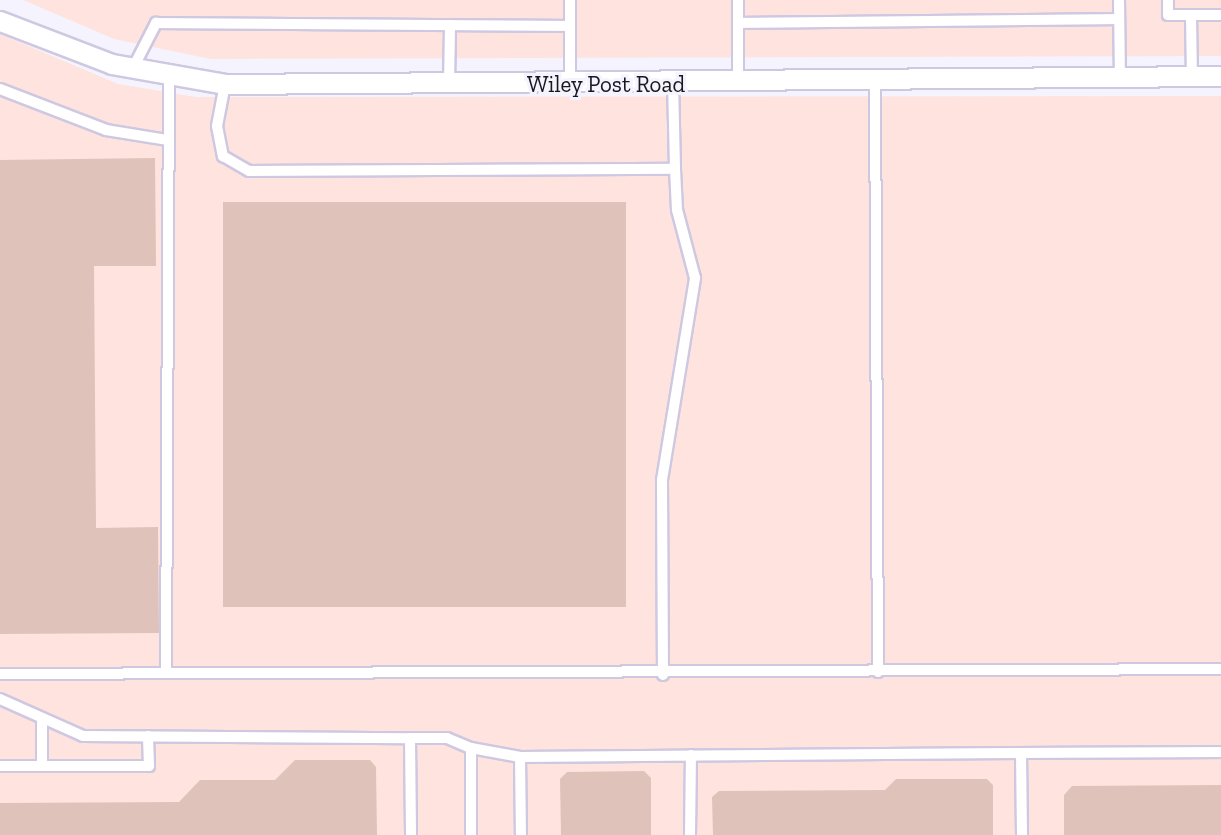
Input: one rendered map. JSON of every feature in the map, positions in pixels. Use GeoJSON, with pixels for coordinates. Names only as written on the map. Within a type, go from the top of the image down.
{"type":"FeatureCollection","features":[{"type":"Feature","properties":{"kind":"street","name":"Wiley Post Road"},"geometry":{"type":"LineString","coordinates":[[0,22],[133,68],[169,77],[225,84],[673,84],[1221,76]]}},
{"type":"Feature","properties":{"kind":"lane"},"geometry":{"type":"LineString","coordinates":[[570,0],[570,84]]}},
{"type":"Feature","properties":{"kind":"lane"},"geometry":{"type":"LineString","coordinates":[[738,0],[738,82]]}},
{"type":"Feature","properties":{"kind":"lane"},"geometry":{"type":"LineString","coordinates":[[1119,0],[1119,77]]}},
{"type":"Feature","properties":{"kind":"lane"},"geometry":{"type":"LineString","coordinates":[[1168,0],[1168,15],[1221,15]]}},
{"type":"Feature","properties":{"kind":"lane"},"geometry":{"type":"LineString","coordinates":[[1191,15],[1192,76]]}},
{"type":"Feature","properties":{"kind":"lane"},"geometry":{"type":"LineString","coordinates":[[738,23],[1119,19]]}},
{"type":"Feature","properties":{"kind":"lane"},"geometry":{"type":"LineString","coordinates":[[133,68],[156,23],[570,26]]}},
{"type":"Feature","properties":{"kind":"lane"},"geometry":{"type":"LineString","coordinates":[[449,84],[450,25]]}},
{"type":"Feature","properties":{"kind":"lane"},"geometry":{"type":"LineString","coordinates":[[166,668],[169,77]]}},
{"type":"Feature","properties":{"kind":"lane"},"geometry":{"type":"LineString","coordinates":[[875,80],[878,672]]}},
{"type":"Feature","properties":{"kind":"lane"},"geometry":{"type":"LineString","coordinates":[[225,84],[217,126],[223,156],[249,171],[675,169]]}},
{"type":"Feature","properties":{"kind":"lane"},"geometry":{"type":"LineString","coordinates":[[663,675],[662,480],[695,278],[677,211],[673,84]]}},
{"type":"Feature","properties":{"kind":"lane"},"geometry":{"type":"LineString","coordinates":[[0,89],[106,130],[168,140]]}},
{"type":"Feature","properties":{"kind":"lane"},"geometry":{"type":"LineString","coordinates":[[0,674],[166,668],[235,675],[663,675],[1221,669]]}},
{"type":"Feature","properties":{"kind":"lane"},"geometry":{"type":"LineString","coordinates":[[0,699],[83,736],[447,738],[471,748],[520,757],[1221,752]]}},
{"type":"Feature","properties":{"kind":"lane"},"geometry":{"type":"LineString","coordinates":[[42,720],[42,765]]}},
{"type":"Feature","properties":{"kind":"lane"},"geometry":{"type":"LineString","coordinates":[[0,766],[149,766],[148,736]]}},
{"type":"Feature","properties":{"kind":"lane"},"geometry":{"type":"LineString","coordinates":[[410,738],[411,835]]}},
{"type":"Feature","properties":{"kind":"lane"},"geometry":{"type":"LineString","coordinates":[[471,748],[471,835]]}},
{"type":"Feature","properties":{"kind":"lane"},"geometry":{"type":"LineString","coordinates":[[1021,753],[1021,835]]}},
{"type":"Feature","properties":{"kind":"lane"},"geometry":{"type":"LineString","coordinates":[[690,835],[691,755]]}},
{"type":"Feature","properties":{"kind":"lane"},"geometry":{"type":"LineString","coordinates":[[520,757],[521,835]]}},
{"type":"Feature","properties":{"kind":"shaded area"},"geometry":{"type":"Polygon","coordinates":[[[23,0],[1221,0],[1221,56],[211,59],[114,39],[23,0]]]}},
{"type":"Feature","properties":{"kind":"shaded area"},"geometry":{"type":"Polygon","coordinates":[[[0,34],[118,84],[196,97],[1221,96],[1221,835],[0,835],[0,34]]]}},
{"type":"Feature","properties":{"kind":"building"},"geometry":{"type":"Polygon","coordinates":[[[155,158],[156,266],[94,266],[96,528],[158,527],[159,633],[0,634],[0,160],[155,158]]]}},
{"type":"Feature","properties":{"kind":"building"},"geometry":{"type":"Polygon","coordinates":[[[223,202],[626,202],[626,607],[223,607],[223,202]]]}},
{"type":"Feature","properties":{"kind":"building"},"geometry":{"type":"Polygon","coordinates":[[[295,760],[370,760],[376,767],[377,835],[0,835],[0,803],[179,802],[200,780],[275,780],[295,760]]]}},
{"type":"Feature","properties":{"kind":"building"},"geometry":{"type":"Polygon","coordinates":[[[644,771],[651,778],[651,835],[561,835],[560,779],[567,772],[644,771]]]}},
{"type":"Feature","properties":{"kind":"building"},"geometry":{"type":"Polygon","coordinates":[[[896,779],[987,779],[993,785],[993,835],[713,835],[712,797],[719,791],[885,790],[896,779]]]}},
{"type":"Feature","properties":{"kind":"building"},"geometry":{"type":"Polygon","coordinates":[[[1221,785],[1221,835],[1064,835],[1064,795],[1072,786],[1221,785]]]}}]}
